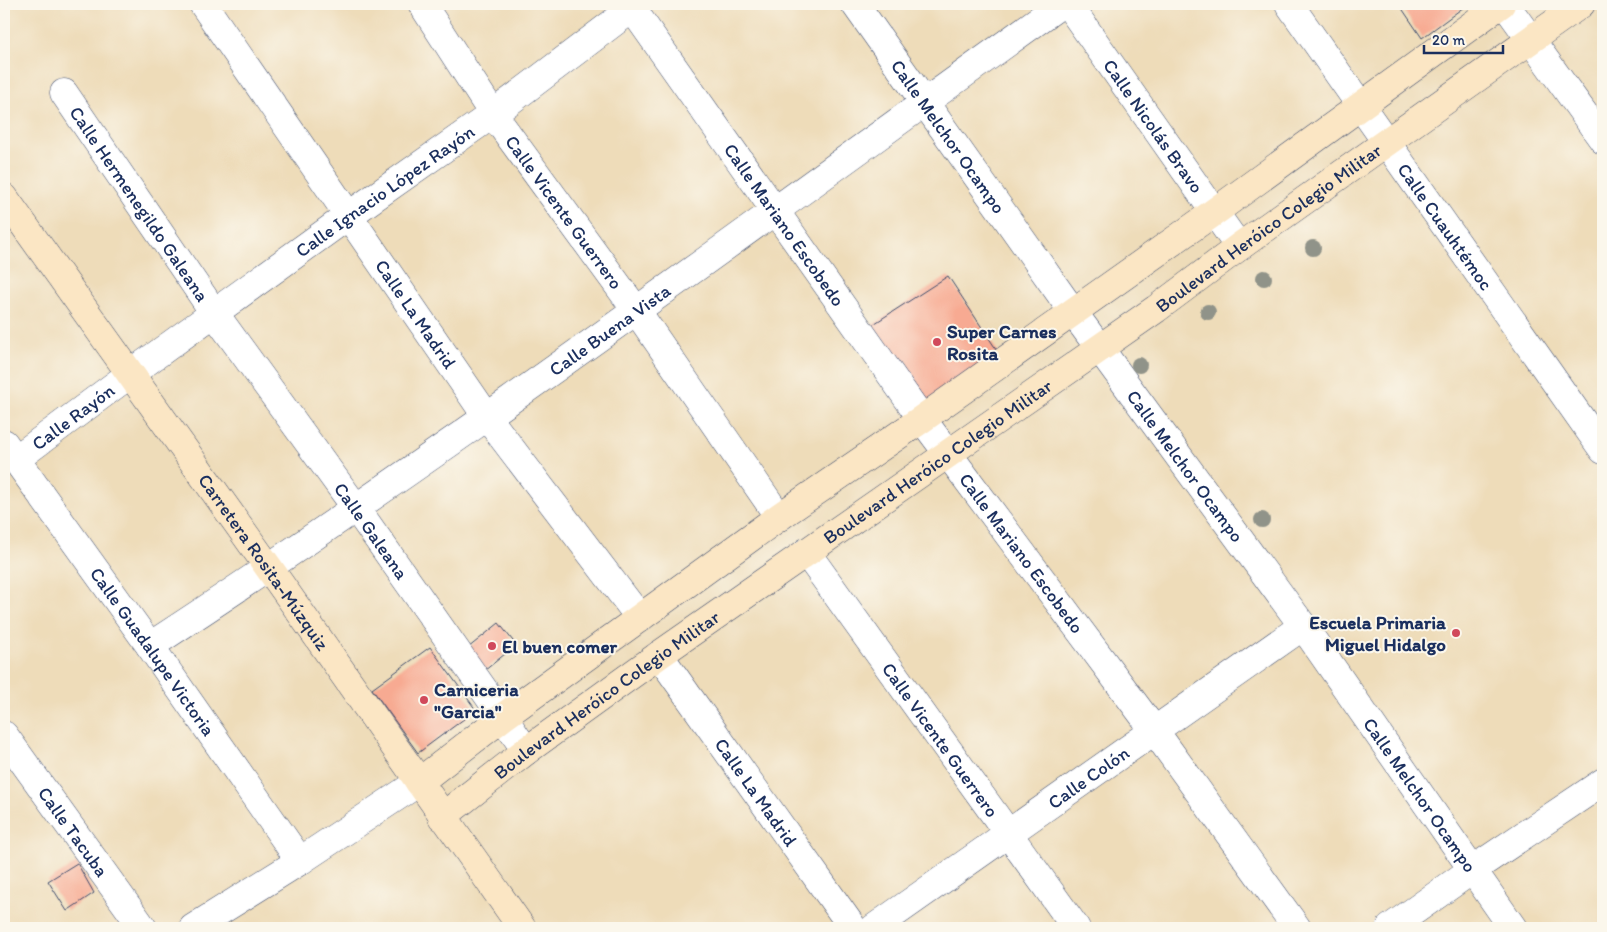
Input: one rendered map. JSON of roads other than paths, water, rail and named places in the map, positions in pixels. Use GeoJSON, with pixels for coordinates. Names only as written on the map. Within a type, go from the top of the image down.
{"type":"FeatureCollection","features":[{"type":"Feature","properties":{"kind":"street","name":"Calle La Madrid"},"geometry":{"type":"LineString","coordinates":[[203,4],[487,417],[640,618]]}},
{"type":"Feature","properties":{"kind":"street","name":"Calle Vicente Guerrero"},"geometry":{"type":"LineString","coordinates":[[422,4],[493,114],[636,310],[779,517]]}},
{"type":"Feature","properties":{"kind":"street","name":"Calle Melchor Ocampo"},"geometry":{"type":"LineString","coordinates":[[855,4],[1073,312],[1303,626],[1513,928]]}},
{"type":"Feature","properties":{"kind":"street","name":"Calle Buena Vista"},"geometry":{"type":"LineString","coordinates":[[150,646],[269,568],[487,417],[1061,4]]}},
{"type":"Feature","properties":{"kind":"street","name":"Calle Nicolás Bravo"},"geometry":{"type":"LineString","coordinates":[[1068,4],[1239,247]]}},
{"type":"Feature","properties":{"kind":"street","name":"Calle Cuauhtémoc"},"geometry":{"type":"LineString","coordinates":[[1289,4],[1387,143],[1599,434]]}},
{"type":"Feature","properties":{"kind":"street"},"geometry":{"type":"LineString","coordinates":[[193,928],[300,862],[419,782],[503,717],[779,517],[922,419],[1503,4],[1603,140]]}},
{"type":"Feature","properties":{"kind":"street","name":"Boulevard Heróico Colegio Militar"},"geometry":{"type":"LineString","coordinates":[[442,817],[526,751],[659,655],[1156,309],[1239,247],[1581,4]]}},
{"type":"Feature","properties":{"kind":"street","name":"Calle Ignacio López Rayón"},"geometry":{"type":"LineString","coordinates":[[130,374],[348,216],[493,114],[633,5]]}},
{"type":"Feature","properties":{"kind":"street","name":"Calle Mariano Escobedo"},"geometry":{"type":"LineString","coordinates":[[633,5],[775,211],[947,454],[1154,730],[1297,928]]}},
{"type":"Feature","properties":{"kind":"street","name":"Calle Hermenegildo Galeana"},"geometry":{"type":"LineString","coordinates":[[64,93],[215,314]]}},
{"type":"Feature","properties":{"kind":"street","name":"Carretera Rosita-Múzquiz"},"geometry":{"type":"LineString","coordinates":[[4,196],[522,928]]}},
{"type":"Feature","properties":{"kind":"street","name":"Calle Galeana"},"geometry":{"type":"LineString","coordinates":[[215,314],[356,508],[526,751]]}},
{"type":"Feature","properties":{"kind":"street","name":"Calle Rayón"},"geometry":{"type":"LineString","coordinates":[[10,451],[130,374]]}},
{"type":"Feature","properties":{"kind":"street","name":"Calle Guadalupe Victoria"},"geometry":{"type":"LineString","coordinates":[[10,451],[150,646],[300,862]]}},
{"type":"Feature","properties":{"kind":"street","name":"Calle Vicente Guerrero"},"geometry":{"type":"LineString","coordinates":[[806,552],[1076,928]]}},
{"type":"Feature","properties":{"kind":"street","name":"Calle Colón"},"geometry":{"type":"LineString","coordinates":[[874,928],[1303,626]]}},
{"type":"Feature","properties":{"kind":"street","name":"Calle La Madrid"},"geometry":{"type":"LineString","coordinates":[[659,655],[854,928]]}},
{"type":"Feature","properties":{"kind":"street","name":"Calle Tacuba"},"geometry":{"type":"LineString","coordinates":[[4,735],[143,928]]}},
{"type":"Feature","properties":{"kind":"street"},"geometry":{"type":"LineString","coordinates":[[1390,928],[1603,782]]}},
{"type":"Feature","properties":{"kind":"place","name":"Super Carnes Rosita"},"geometry":{"type":"Point","coordinates":[937,342]}},
{"type":"Feature","properties":{"kind":"place","name":"Escuela Primaria Miguel Hidalgo"},"geometry":{"type":"Point","coordinates":[1456,633]}},
{"type":"Feature","properties":{"kind":"place","name":"El buen comer"},"geometry":{"type":"Point","coordinates":[492,646]}},
{"type":"Feature","properties":{"kind":"place","name":"Carniceria \"Garcia\""},"geometry":{"type":"Point","coordinates":[424,700]}}]}
